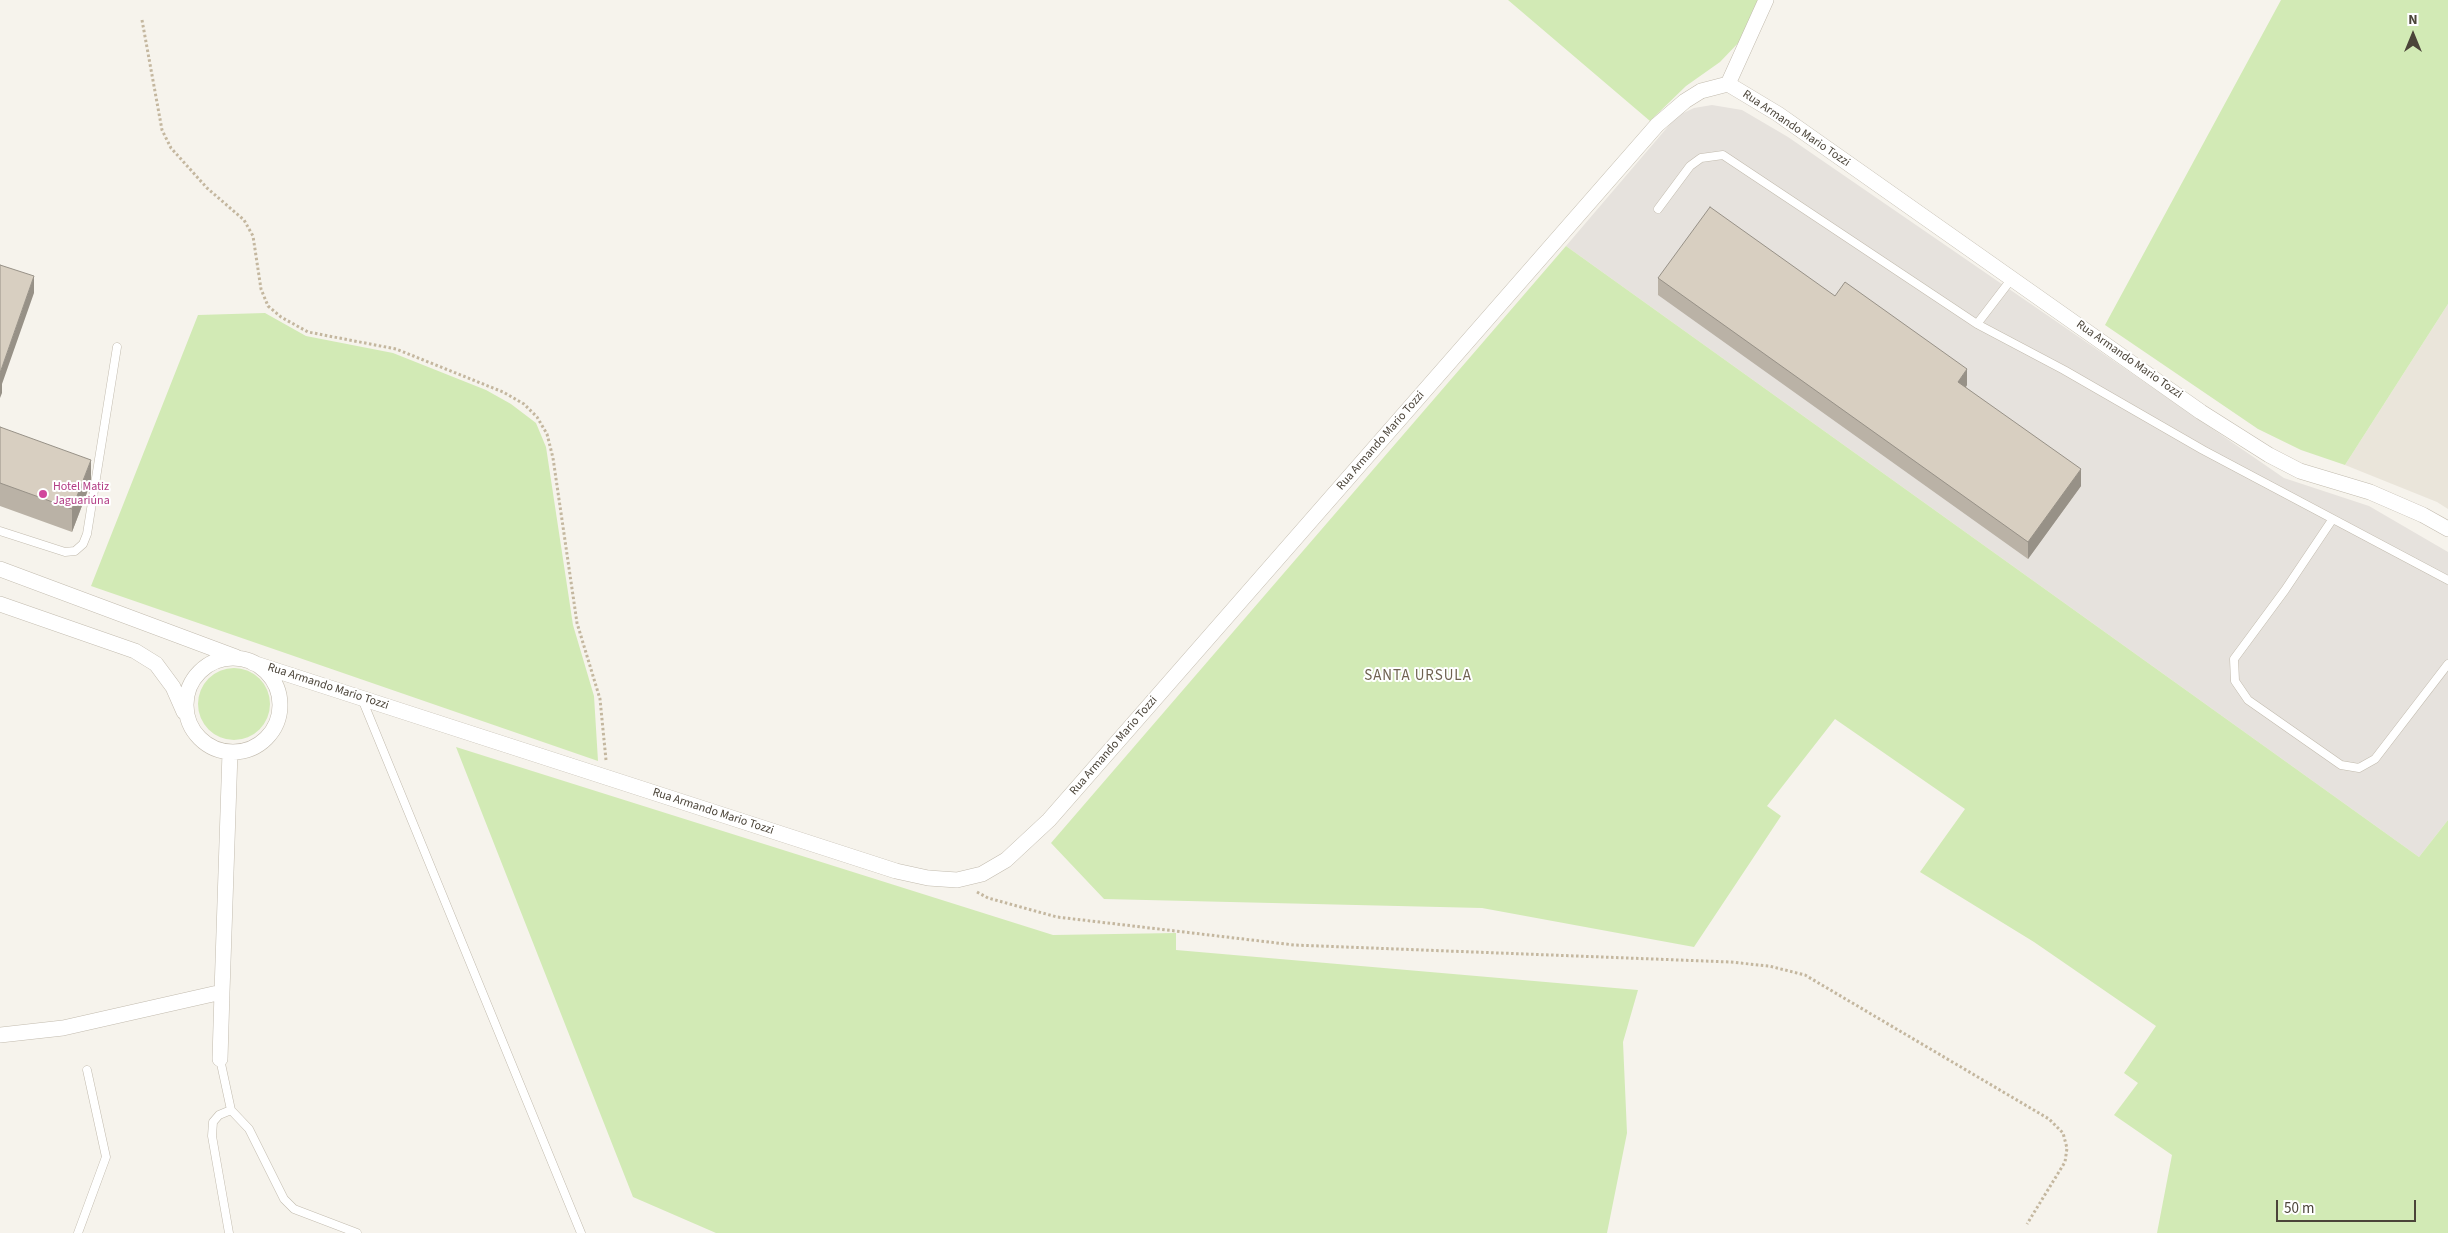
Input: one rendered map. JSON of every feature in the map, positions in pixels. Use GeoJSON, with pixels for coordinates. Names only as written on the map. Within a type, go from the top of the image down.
{"type":"FeatureCollection","features":[{"type":"Feature","properties":{"kind":"street"},"geometry":{"type":"LineString","coordinates":[[1728,84],[1766,0]]}},
{"type":"Feature","properties":{"kind":"street","name":"Rua Armando Mario Tozzi"},"geometry":{"type":"LineString","coordinates":[[0,569],[249,661],[896,871],[928,878],[956,880],[982,874],[1006,860],[1049,820],[1657,125],[1685,100],[1701,91],[1728,84],[1778,114],[2013,277],[2201,412],[2300,471],[2379,496],[2423,515],[2448,529]]}},
{"type":"Feature","properties":{"kind":"street"},"geometry":{"type":"LineString","coordinates":[[0,604],[135,651],[156,664],[173,687],[190,725],[206,744],[230,752],[240,752],[260,744],[271,733],[278,719],[280,708],[277,688],[267,673],[249,661],[236,658],[209,664],[191,684],[186,701],[190,725]]}},
{"type":"Feature","properties":{"kind":"street"},"geometry":{"type":"LineString","coordinates":[[220,1058],[230,752]]}},
{"type":"Feature","properties":{"kind":"street"},"geometry":{"type":"LineString","coordinates":[[0,1035],[82,1024],[222,992]]}},
{"type":"Feature","properties":{"kind":"lane"},"geometry":{"type":"LineString","coordinates":[[1658,209],[1690,166],[1700,158],[1723,155],[1977,324],[2064,370],[2203,450],[2448,580]]}},
{"type":"Feature","properties":{"kind":"lane"},"geometry":{"type":"LineString","coordinates":[[1977,324],[2013,277]]}},
{"type":"Feature","properties":{"kind":"lane"},"geometry":{"type":"LineString","coordinates":[[0,531],[64,552],[75,550],[83,544],[87,534],[117,347]]}},
{"type":"Feature","properties":{"kind":"lane"},"geometry":{"type":"LineString","coordinates":[[2332,520],[2285,590],[2234,659],[2235,681],[2248,700],[2340,765],[2360,768],[2375,759],[2448,664]]}},
{"type":"Feature","properties":{"kind":"lane"},"geometry":{"type":"LineString","coordinates":[[362,699],[581,1233]]}},
{"type":"Feature","properties":{"kind":"lane"},"geometry":{"type":"LineString","coordinates":[[220,1058],[231,1110],[249,1129],[284,1199],[294,1209],[357,1233]]}},
{"type":"Feature","properties":{"kind":"lane"},"geometry":{"type":"LineString","coordinates":[[78,1233],[106,1157],[87,1070]]}},
{"type":"Feature","properties":{"kind":"lane"},"geometry":{"type":"LineString","coordinates":[[229,1233],[212,1136],[213,1122],[220,1115],[231,1110]]}},
{"type":"Feature","properties":{"kind":"path"},"geometry":{"type":"LineString","coordinates":[[142,20],[162,130],[171,148],[206,188],[244,220],[253,236],[261,290],[268,306],[281,317],[308,332],[396,349],[503,392],[524,404],[537,417],[547,434],[577,623],[600,699],[608,778]]}},
{"type":"Feature","properties":{"kind":"path"},"geometry":{"type":"LineString","coordinates":[[956,880],[988,898],[1057,917],[1294,946],[1730,962],[1769,966],[1805,976],[2049,1119],[2064,1133],[2067,1148],[2065,1162],[2027,1224]]}},
{"type":"Feature","properties":{"kind":"shaded area"},"geometry":{"type":"Polygon","coordinates":[[[1712,105],[1742,110],[1788,137],[2284,478],[2369,506],[2448,552],[2448,820],[2419,857],[1566,246],[1677,116],[1694,108],[1712,105]]]}},
{"type":"Feature","properties":{"kind":"shaded area"},"geometry":{"type":"Polygon","coordinates":[[[2448,304],[2448,509],[2437,502],[2345,465],[2448,304]]]}},
{"type":"Feature","properties":{"kind":"green space"},"geometry":{"type":"Polygon","coordinates":[[[1508,0],[1759,0],[1742,39],[1720,62],[1686,86],[1650,121],[1508,0]]]}},
{"type":"Feature","properties":{"kind":"green space"},"geometry":{"type":"Polygon","coordinates":[[[2281,0],[2448,0],[2448,304],[2345,465],[2301,450],[2258,429],[2105,325],[2281,0]]]}},
{"type":"Feature","properties":{"kind":"green space"},"geometry":{"type":"Polygon","coordinates":[[[1566,246],[2419,857],[2448,820],[2448,1233],[2157,1233],[2172,1155],[2114,1115],[2138,1083],[2124,1073],[2156,1026],[2034,942],[1920,872],[1965,809],[1835,719],[1767,806],[1781,816],[1694,947],[1482,908],[1104,899],[1051,843],[1566,246]]]}},
{"type":"Feature","properties":{"kind":"green space"},"geometry":{"type":"Polygon","coordinates":[[[265,313],[306,336],[393,353],[486,390],[511,404],[536,423],[546,447],[573,625],[594,696],[598,761],[91,586],[198,315],[265,313]]]}},
{"type":"Feature","properties":{"kind":"green space"},"geometry":{"type":"Polygon","coordinates":[[[234,668],[254,674],[264,684],[270,704],[264,724],[254,734],[234,740],[214,734],[204,724],[198,704],[204,684],[214,674],[234,668]]]}},
{"type":"Feature","properties":{"kind":"green space"},"geometry":{"type":"Polygon","coordinates":[[[456,747],[1053,935],[1176,933],[1176,950],[1638,990],[1623,1042],[1627,1133],[1607,1233],[716,1233],[633,1197],[456,747]]]}},
{"type":"Feature","properties":{"kind":"building"},"geometry":{"type":"Polygon","coordinates":[[[1710,207],[1835,296],[1845,282],[1967,369],[1958,382],[2081,469],[2028,542],[1658,278],[1710,207]]]}},
{"type":"Feature","properties":{"kind":"building"},"geometry":{"type":"Polygon","coordinates":[[[0,265],[34,276],[0,373],[0,265]]]}},
{"type":"Feature","properties":{"kind":"building"},"geometry":{"type":"Polygon","coordinates":[[[0,427],[91,460],[72,509],[0,483],[0,427]]]}},
{"type":"Feature","properties":{"kind":"place","name":"Hotel Matiz Jaguariúna"},"geometry":{"type":"Point","coordinates":[43,494]}},
{"type":"Feature","properties":{"kind":"district","name":"SANTA URSULA"},"geometry":{"type":"Point","coordinates":[1418,677]}}]}
